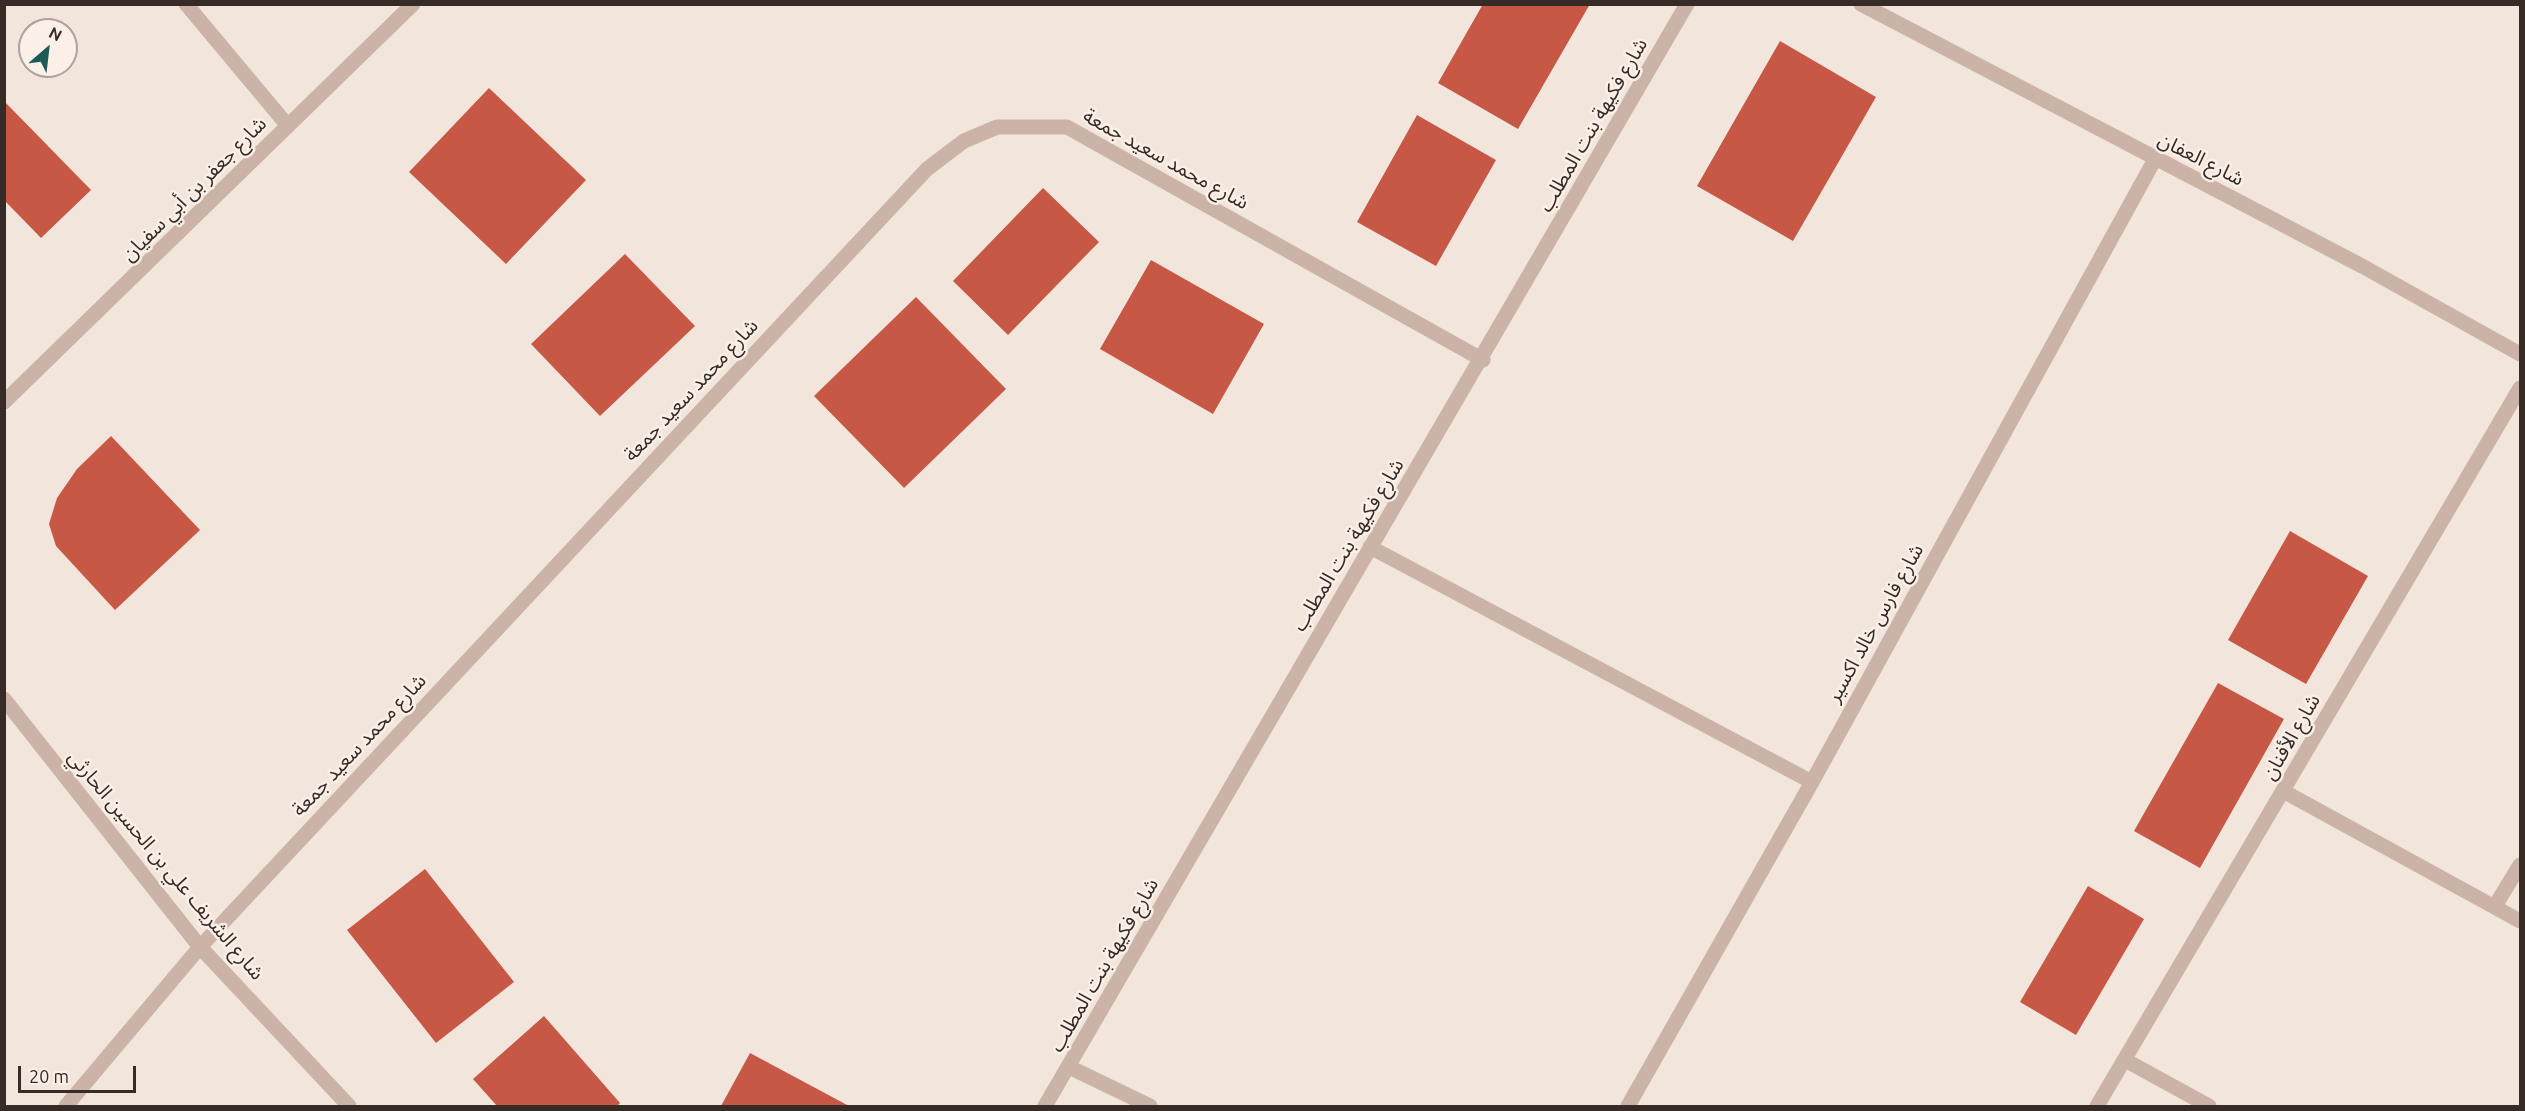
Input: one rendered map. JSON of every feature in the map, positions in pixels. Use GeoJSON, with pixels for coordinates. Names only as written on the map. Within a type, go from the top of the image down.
{"type":"FeatureCollection","features":[{"type":"Feature","properties":{"kind":"street"},"geometry":{"type":"LineString","coordinates":[[186,4],[288,126]]}},
{"type":"Feature","properties":{"kind":"street","name":"شارع جعفر بن أبي سفيان"},"geometry":{"type":"LineString","coordinates":[[4,402],[413,4]]}},
{"type":"Feature","properties":{"kind":"street","name":"شارع فكيهة بنت المطلب"},"geometry":{"type":"LineString","coordinates":[[1045,1107],[1370,547],[1483,360],[1687,4]]}},
{"type":"Feature","properties":{"kind":"street","name":"شارع العفان"},"geometry":{"type":"LineString","coordinates":[[1861,4],[2362,266],[2520,354]]}},
{"type":"Feature","properties":{"kind":"street","name":"شارع محمد سعيد جمعة"},"geometry":{"type":"LineString","coordinates":[[66,1107],[200,947],[927,169],[964,141],[997,127],[1067,127],[1483,360]]}},
{"type":"Feature","properties":{"kind":"street","name":"شارع فارس خالد اكسير"},"geometry":{"type":"LineString","coordinates":[[1628,1107],[1812,782],[2155,159]]}},
{"type":"Feature","properties":{"kind":"street","name":"شارع الأفنان"},"geometry":{"type":"LineString","coordinates":[[2097,1107],[2520,388]]}},
{"type":"Feature","properties":{"kind":"street"},"geometry":{"type":"LineString","coordinates":[[1370,547],[1812,782]]}},
{"type":"Feature","properties":{"kind":"street","name":"شارع الشريف علي بن الحسين الحارثي"},"geometry":{"type":"LineString","coordinates":[[4,699],[200,947],[349,1107]]}},
{"type":"Feature","properties":{"kind":"street"},"geometry":{"type":"LineString","coordinates":[[2283,791],[2520,921]]}},
{"type":"Feature","properties":{"kind":"street"},"geometry":{"type":"LineString","coordinates":[[2495,906],[2520,865]]}},
{"type":"Feature","properties":{"kind":"street"},"geometry":{"type":"LineString","coordinates":[[2125,1060],[2209,1107]]}},
{"type":"Feature","properties":{"kind":"street"},"geometry":{"type":"LineString","coordinates":[[1069,1067],[1150,1107]]}},
{"type":"Feature","properties":{"kind":"building"},"geometry":{"type":"Polygon","coordinates":[[[1483,4],[1590,4],[1518,129],[1438,83],[1483,4]]]}},
{"type":"Feature","properties":{"kind":"building"},"geometry":{"type":"Polygon","coordinates":[[[1780,41],[1876,97],[1793,241],[1697,186],[1780,41]]]}},
{"type":"Feature","properties":{"kind":"building"},"geometry":{"type":"Polygon","coordinates":[[[489,88],[586,180],[506,264],[409,172],[489,88]]]}},
{"type":"Feature","properties":{"kind":"building"},"geometry":{"type":"Polygon","coordinates":[[[4,101],[91,190],[41,238],[4,200],[4,101]]]}},
{"type":"Feature","properties":{"kind":"building"},"geometry":{"type":"Polygon","coordinates":[[[1417,115],[1496,160],[1436,266],[1357,222],[1417,115]]]}},
{"type":"Feature","properties":{"kind":"building"},"geometry":{"type":"Polygon","coordinates":[[[1043,188],[1099,242],[1008,335],[953,281],[1043,188]]]}},
{"type":"Feature","properties":{"kind":"building"},"geometry":{"type":"Polygon","coordinates":[[[625,254],[695,326],[600,416],[531,344],[625,254]]]}},
{"type":"Feature","properties":{"kind":"building"},"geometry":{"type":"Polygon","coordinates":[[[1151,260],[1264,324],[1213,414],[1100,349],[1151,260]]]}},
{"type":"Feature","properties":{"kind":"building"},"geometry":{"type":"Polygon","coordinates":[[[916,297],[1006,389],[904,488],[814,396],[916,297]]]}},
{"type":"Feature","properties":{"kind":"building"},"geometry":{"type":"Polygon","coordinates":[[[111,436],[200,530],[115,610],[56,546],[49,524],[57,498],[77,469],[111,436]]]}},
{"type":"Feature","properties":{"kind":"building"},"geometry":{"type":"Polygon","coordinates":[[[2290,531],[2368,576],[2306,684],[2228,640],[2290,531]]]}},
{"type":"Feature","properties":{"kind":"building"},"geometry":{"type":"Polygon","coordinates":[[[2218,683],[2284,719],[2200,868],[2134,831],[2218,683]]]}},
{"type":"Feature","properties":{"kind":"building"},"geometry":{"type":"Polygon","coordinates":[[[425,869],[514,982],[436,1043],[347,930],[425,869]]]}},
{"type":"Feature","properties":{"kind":"building"},"geometry":{"type":"Polygon","coordinates":[[[2088,886],[2144,919],[2076,1035],[2020,1002],[2088,886]]]}},
{"type":"Feature","properties":{"kind":"building"},"geometry":{"type":"Polygon","coordinates":[[[544,1016],[620,1103],[617,1106],[497,1106],[473,1079],[544,1016]]]}},
{"type":"Feature","properties":{"kind":"building"},"geometry":{"type":"Polygon","coordinates":[[[750,1053],[849,1106],[721,1106],[750,1053]]]}}]}
